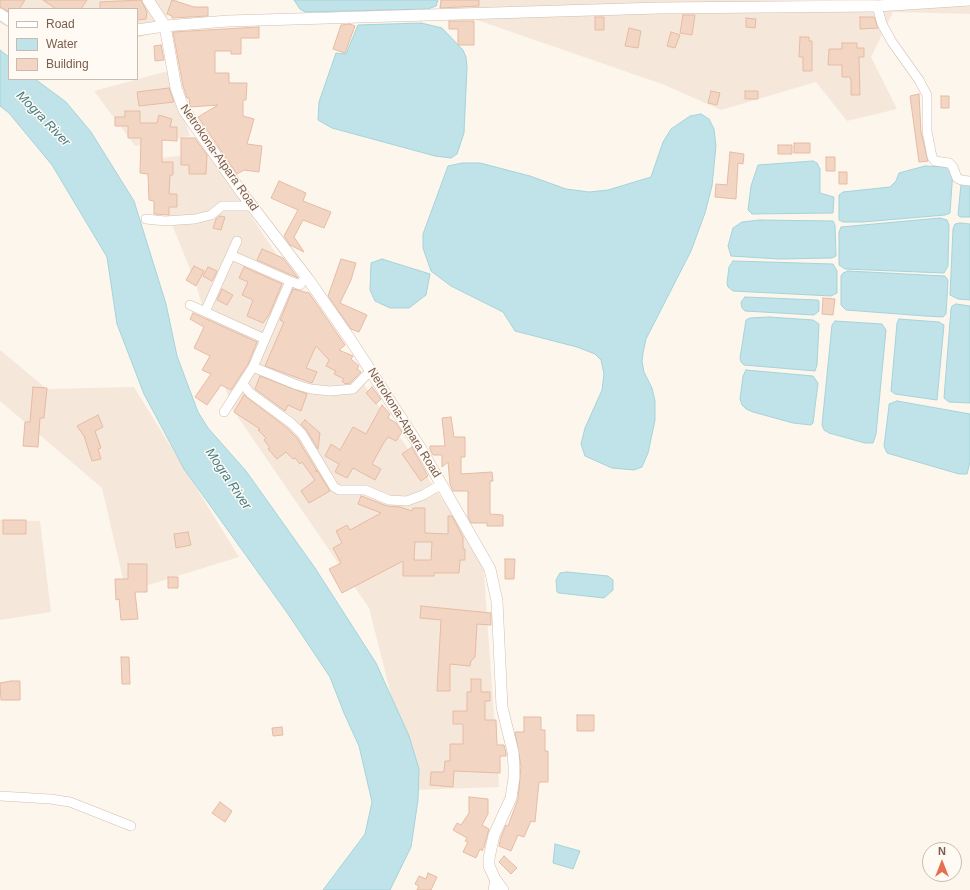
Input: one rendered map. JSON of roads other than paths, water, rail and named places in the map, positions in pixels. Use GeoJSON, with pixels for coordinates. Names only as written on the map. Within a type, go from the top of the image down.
{"type":"FeatureCollection","features":[{"type":"Feature","properties":{"kind":"street","name":"Netrokona-Atpara Road"},"geometry":{"type":"LineString","coordinates":[[148,0],[165,26],[176,88],[180,102],[252,206],[306,276],[371,370],[442,484],[490,569],[495,589],[502,707],[513,752],[514,778],[511,798],[490,846],[489,866],[495,879],[503,890]]}},
{"type":"Feature","properties":{"kind":"street"},"geometry":{"type":"LineString","coordinates":[[138,30],[228,21],[659,8],[877,6],[970,0]]}},
{"type":"Feature","properties":{"kind":"street"},"geometry":{"type":"LineString","coordinates":[[877,6],[882,24],[892,42],[919,80],[926,94],[926,126],[932,157],[936,162],[949,162],[953,167],[957,178],[970,181]]}},
{"type":"Feature","properties":{"kind":"street"},"geometry":{"type":"LineString","coordinates":[[146,219],[165,221],[195,219],[211,215],[222,206],[252,206]]}},
{"type":"Feature","properties":{"kind":"street"},"geometry":{"type":"LineString","coordinates":[[206,312],[237,241]]}},
{"type":"Feature","properties":{"kind":"street"},"geometry":{"type":"LineString","coordinates":[[231,255],[300,285],[306,276]]}},
{"type":"Feature","properties":{"kind":"street"},"geometry":{"type":"LineString","coordinates":[[224,412],[253,367],[290,281]]}},
{"type":"Feature","properties":{"kind":"street"},"geometry":{"type":"LineString","coordinates":[[190,305],[265,339]]}},
{"type":"Feature","properties":{"kind":"street"},"geometry":{"type":"LineString","coordinates":[[253,367],[311,389],[330,391],[353,388],[371,370]]}},
{"type":"Feature","properties":{"kind":"street"},"geometry":{"type":"LineString","coordinates":[[243,384],[250,393],[291,423],[302,434],[334,488],[339,490],[365,490],[389,500],[407,501],[423,495],[442,484]]}},
{"type":"Feature","properties":{"kind":"street"},"geometry":{"type":"LineString","coordinates":[[0,796],[50,799],[70,802],[131,826]]}},
{"type":"Feature","properties":{"kind":"street"},"geometry":{"type":"LineString","coordinates":[[493,890],[495,879]]}},
{"type":"Feature","properties":{"kind":"water"},"geometry":{"type":"Polygon","coordinates":[[[294,0],[438,0],[436,6],[428,9],[305,12],[300,9],[294,0]]]}},
{"type":"Feature","properties":{"kind":"water"},"geometry":{"type":"Polygon","coordinates":[[[421,23],[442,28],[463,50],[466,57],[467,67],[464,133],[457,154],[451,158],[435,156],[332,128],[318,120],[319,102],[336,53],[346,54],[358,25],[421,23]]]}},
{"type":"Feature","properties":{"kind":"water","name":"Mogra River"},"geometry":{"type":"Polygon","coordinates":[[[0,50],[8,56],[8,80],[36,80],[66,102],[91,132],[134,201],[166,304],[177,356],[198,412],[208,428],[246,471],[315,568],[376,663],[409,736],[419,769],[418,800],[411,847],[390,890],[323,890],[365,834],[372,802],[359,746],[330,677],[288,614],[184,469],[144,394],[117,324],[107,257],[52,165],[9,113],[0,106],[0,50]]]}},
{"type":"Feature","properties":{"kind":"water"},"geometry":{"type":"Polygon","coordinates":[[[701,114],[709,119],[714,129],[716,146],[712,186],[705,213],[691,251],[646,339],[642,361],[644,372],[652,388],[655,401],[655,420],[648,453],[642,467],[634,470],[612,468],[585,456],[581,444],[585,428],[602,390],[604,374],[601,360],[595,354],[577,347],[515,331],[503,312],[451,286],[431,271],[423,248],[423,234],[448,166],[462,163],[480,163],[530,176],[566,189],[589,192],[608,190],[651,177],[663,142],[671,129],[690,116],[701,114]]]}},
{"type":"Feature","properties":{"kind":"water"},"geometry":{"type":"Polygon","coordinates":[[[813,161],[817,163],[820,169],[820,193],[834,197],[833,213],[752,214],[748,210],[751,186],[758,165],[813,161]]]}},
{"type":"Feature","properties":{"kind":"water"},"geometry":{"type":"Polygon","coordinates":[[[925,166],[948,167],[953,170],[950,213],[945,215],[863,222],[843,222],[839,220],[839,195],[843,192],[890,187],[896,181],[899,173],[925,166]]]}},
{"type":"Feature","properties":{"kind":"water"},"geometry":{"type":"Polygon","coordinates":[[[961,184],[970,184],[970,217],[960,217],[958,215],[961,184]]]}},
{"type":"Feature","properties":{"kind":"water"},"geometry":{"type":"Polygon","coordinates":[[[940,218],[947,220],[949,225],[948,266],[944,273],[845,269],[839,265],[839,232],[841,227],[940,218]]]}},
{"type":"Feature","properties":{"kind":"water"},"geometry":{"type":"Polygon","coordinates":[[[760,220],[833,221],[835,225],[836,256],[832,258],[779,259],[731,256],[728,246],[733,228],[742,222],[760,220]]]}},
{"type":"Feature","properties":{"kind":"water"},"geometry":{"type":"Polygon","coordinates":[[[955,224],[970,224],[970,300],[958,299],[950,295],[953,229],[955,224]]]}},
{"type":"Feature","properties":{"kind":"water"},"geometry":{"type":"Polygon","coordinates":[[[382,259],[430,274],[426,295],[409,308],[390,308],[375,301],[370,290],[371,263],[382,259]]]}},
{"type":"Feature","properties":{"kind":"water"},"geometry":{"type":"Polygon","coordinates":[[[733,261],[833,264],[837,271],[837,293],[831,296],[733,291],[728,287],[727,283],[729,267],[733,261]]]}},
{"type":"Feature","properties":{"kind":"water"},"geometry":{"type":"Polygon","coordinates":[[[848,271],[945,276],[948,280],[946,314],[943,317],[846,310],[841,305],[841,276],[843,273],[848,271]]]}},
{"type":"Feature","properties":{"kind":"water"},"geometry":{"type":"Polygon","coordinates":[[[745,297],[817,300],[819,301],[819,311],[814,315],[745,311],[742,308],[741,302],[745,297]]]}},
{"type":"Feature","properties":{"kind":"water"},"geometry":{"type":"Polygon","coordinates":[[[956,304],[970,306],[970,403],[949,402],[944,398],[951,309],[952,306],[956,304]]]}},
{"type":"Feature","properties":{"kind":"water"},"geometry":{"type":"Polygon","coordinates":[[[769,317],[813,320],[819,324],[817,365],[815,371],[744,365],[741,362],[740,358],[746,320],[750,318],[769,317]]]}},
{"type":"Feature","properties":{"kind":"water"},"geometry":{"type":"Polygon","coordinates":[[[899,319],[939,322],[944,325],[937,400],[895,394],[891,391],[897,323],[899,319]]]}},
{"type":"Feature","properties":{"kind":"water"},"geometry":{"type":"Polygon","coordinates":[[[835,321],[882,324],[886,330],[876,434],[873,443],[865,443],[829,433],[824,430],[822,425],[832,325],[835,321]]]}},
{"type":"Feature","properties":{"kind":"water"},"geometry":{"type":"Polygon","coordinates":[[[746,370],[813,376],[818,383],[813,423],[811,425],[793,423],[746,409],[742,405],[740,399],[743,376],[746,370]]]}},
{"type":"Feature","properties":{"kind":"water"},"geometry":{"type":"Polygon","coordinates":[[[897,401],[970,414],[970,462],[967,474],[959,474],[887,453],[884,446],[889,404],[897,401]]]}},
{"type":"Feature","properties":{"kind":"water"},"geometry":{"type":"Polygon","coordinates":[[[567,572],[608,576],[613,580],[613,590],[604,598],[559,593],[557,592],[556,580],[560,573],[567,572]]]}},
{"type":"Feature","properties":{"kind":"water"},"geometry":{"type":"Polygon","coordinates":[[[555,844],[580,851],[573,869],[553,863],[555,844]]]}}]}
